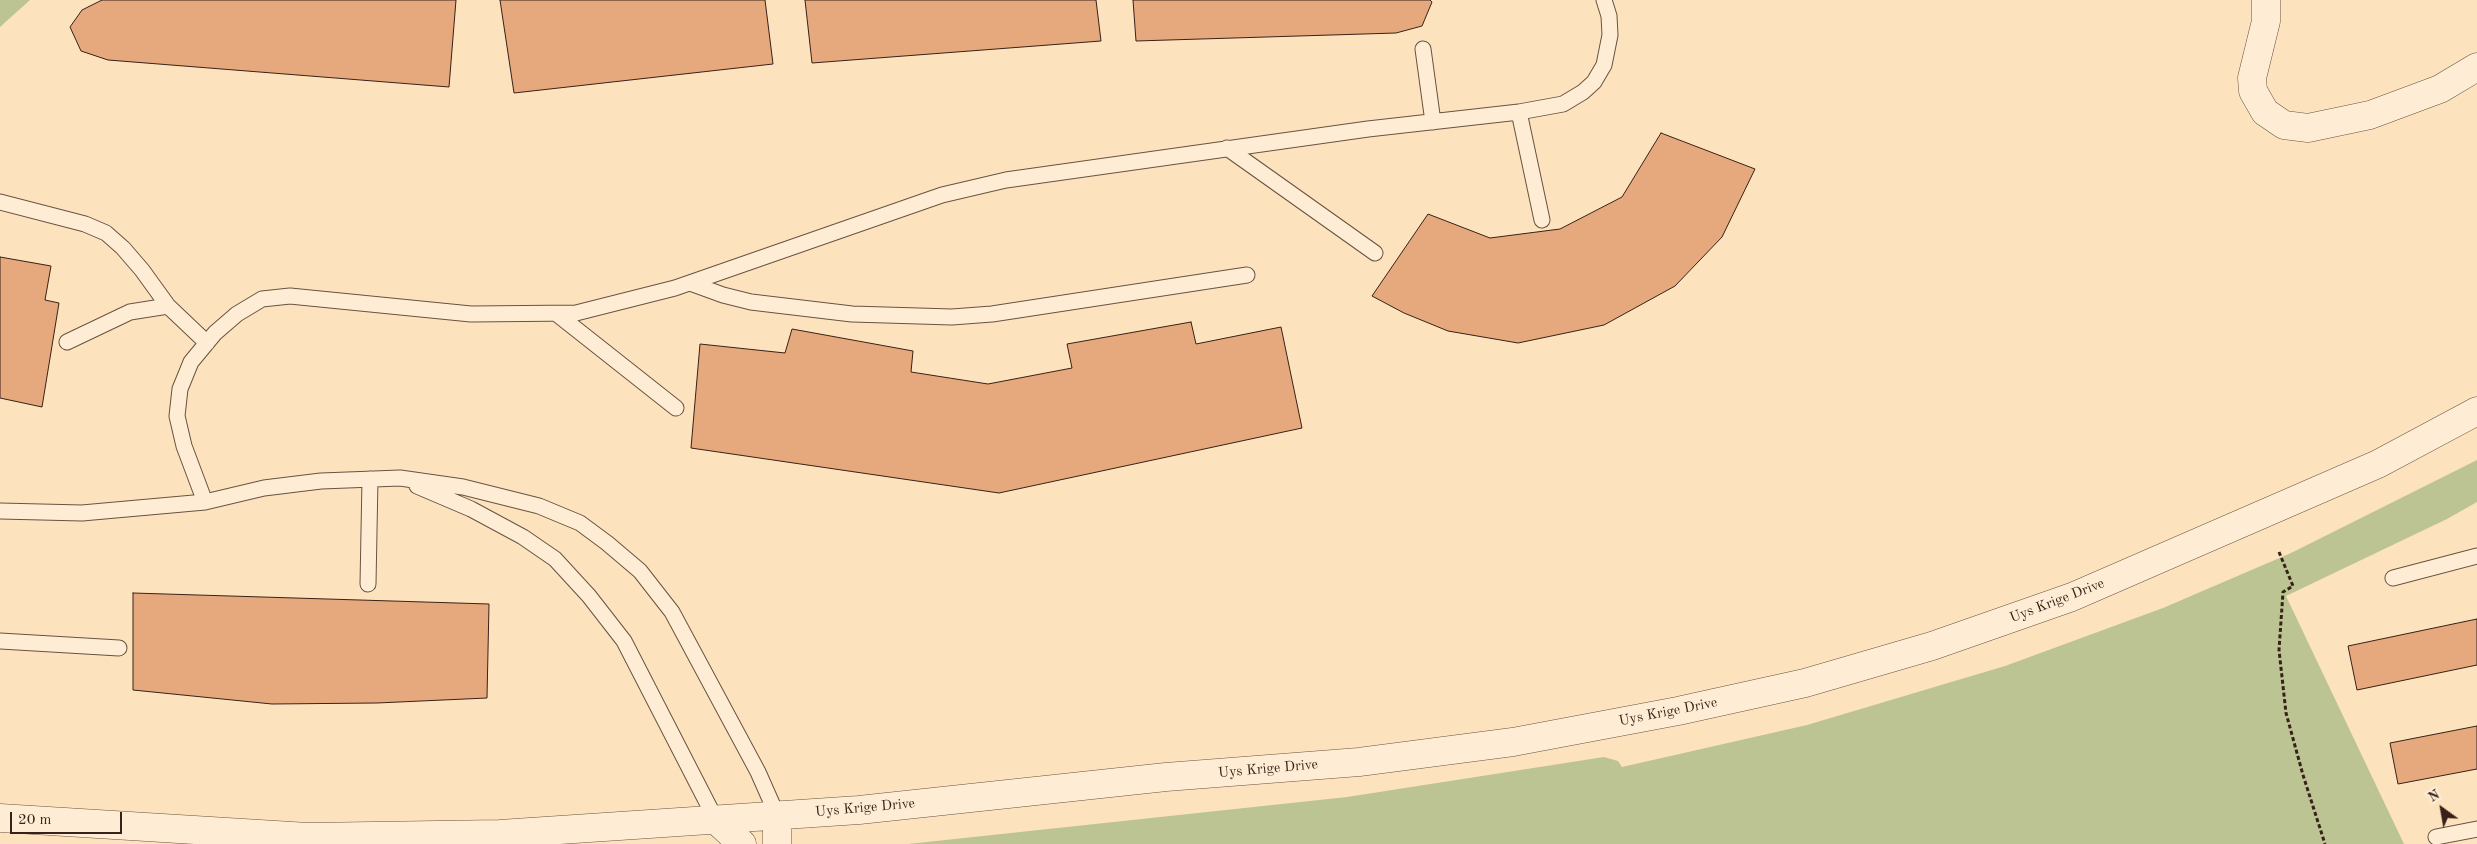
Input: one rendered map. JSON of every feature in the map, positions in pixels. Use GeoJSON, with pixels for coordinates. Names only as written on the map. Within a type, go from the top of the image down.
{"type":"FeatureCollection","features":[{"type":"Feature","properties":{"kind":"street"},"geometry":{"type":"LineString","coordinates":[[2266,0],[2266,21],[2252,78],[2253,91],[2265,112],[2284,125],[2308,128],[2370,114],[2440,89],[2477,67]]}},
{"type":"Feature","properties":{"kind":"street","name":"Uys Krige Drive"},"geometry":{"type":"LineString","coordinates":[[0,818],[308,837],[500,834],[859,810],[1166,778],[1359,762],[1513,742],[1660,715],[1805,683],[1932,646],[2072,597],[2378,464],[2477,411]]}},
{"type":"Feature","properties":{"kind":"street"},"geometry":{"type":"LineString","coordinates":[[777,815],[777,844]]}},
{"type":"Feature","properties":{"kind":"street"},"geometry":{"type":"LineString","coordinates":[[716,820],[742,844]]}},
{"type":"Feature","properties":{"kind":"lane"},"geometry":{"type":"LineString","coordinates":[[205,502],[184,446],[178,416],[180,389],[191,362],[207,343],[237,314],[262,299],[281,297],[471,314],[576,313],[611,306],[690,283],[942,195],[1006,180],[1227,148],[1519,112],[1563,104],[1583,92],[1594,82],[1604,65],[1610,35],[1609,16],[1604,0]]}},
{"type":"Feature","properties":{"kind":"lane"},"geometry":{"type":"LineString","coordinates":[[1423,49],[1433,122]]}},
{"type":"Feature","properties":{"kind":"lane"},"geometry":{"type":"LineString","coordinates":[[1519,112],[1542,220]]}},
{"type":"Feature","properties":{"kind":"lane"},"geometry":{"type":"LineString","coordinates":[[1227,148],[1375,253]]}},
{"type":"Feature","properties":{"kind":"lane"},"geometry":{"type":"LineString","coordinates":[[0,202],[85,224],[106,233],[123,248],[142,270],[168,306],[207,343]]}},
{"type":"Feature","properties":{"kind":"lane"},"geometry":{"type":"LineString","coordinates":[[690,283],[723,295],[751,302],[852,314],[952,317],[992,314],[1247,275]]}},
{"type":"Feature","properties":{"kind":"lane"},"geometry":{"type":"LineString","coordinates":[[67,342],[130,312],[168,306]]}},
{"type":"Feature","properties":{"kind":"lane"},"geometry":{"type":"LineString","coordinates":[[557,314],[676,408]]}},
{"type":"Feature","properties":{"kind":"lane"},"geometry":{"type":"LineString","coordinates":[[0,511],[82,513],[205,502],[264,488],[321,481],[400,478],[463,487],[539,506],[580,523],[640,571],[672,612],[758,772],[777,815]]}},
{"type":"Feature","properties":{"kind":"lane"},"geometry":{"type":"LineString","coordinates":[[400,478],[498,522],[555,559],[589,596],[624,640],[716,820]]}},
{"type":"Feature","properties":{"kind":"lane"},"geometry":{"type":"LineString","coordinates":[[368,584],[370,479]]}},
{"type":"Feature","properties":{"kind":"lane"},"geometry":{"type":"LineString","coordinates":[[2393,578],[2477,556]]}},
{"type":"Feature","properties":{"kind":"lane"},"geometry":{"type":"LineString","coordinates":[[0,641],[119,648]]}},
{"type":"Feature","properties":{"kind":"lane"},"geometry":{"type":"LineString","coordinates":[[2436,837],[2477,829]]}},
{"type":"Feature","properties":{"kind":"path"},"geometry":{"type":"LineString","coordinates":[[2279,552],[2294,586],[2283,592],[2279,650],[2286,713],[2302,775],[2325,844]]}},
{"type":"Feature","properties":{"kind":"green space"},"geometry":{"type":"Polygon","coordinates":[[[0,0],[30,0],[0,27],[0,0]]]}},
{"type":"Feature","properties":{"kind":"green space"},"geometry":{"type":"Polygon","coordinates":[[[2477,460],[2477,502],[2447,519],[2286,596],[2404,844],[908,844],[1347,797],[1604,757],[1618,761],[1622,767],[1807,725],[2005,666],[2163,608],[2291,553],[2477,460]]]}},
{"type":"Feature","properties":{"kind":"building"},"geometry":{"type":"Polygon","coordinates":[[[102,0],[456,0],[449,87],[108,60],[81,51],[70,27],[82,10],[102,0]]]}},
{"type":"Feature","properties":{"kind":"building"},"geometry":{"type":"Polygon","coordinates":[[[500,0],[765,0],[773,64],[514,93],[500,0]]]}},
{"type":"Feature","properties":{"kind":"building"},"geometry":{"type":"Polygon","coordinates":[[[805,0],[1096,0],[1101,41],[812,63],[805,0]]]}},
{"type":"Feature","properties":{"kind":"building"},"geometry":{"type":"Polygon","coordinates":[[[1133,0],[1430,0],[1432,2],[1422,26],[1396,33],[1136,41],[1133,0]]]}},
{"type":"Feature","properties":{"kind":"building"},"geometry":{"type":"Polygon","coordinates":[[[1661,133],[1755,169],[1722,237],[1675,286],[1604,325],[1518,343],[1448,331],[1404,313],[1372,296],[1428,214],[1490,238],[1560,229],[1622,197],[1661,133]]]}},
{"type":"Feature","properties":{"kind":"building"},"geometry":{"type":"Polygon","coordinates":[[[0,257],[51,266],[45,300],[59,303],[42,407],[0,398],[0,257]]]}},
{"type":"Feature","properties":{"kind":"building"},"geometry":{"type":"Polygon","coordinates":[[[1191,322],[1196,344],[1281,327],[1302,428],[999,493],[691,448],[700,344],[785,353],[792,329],[913,351],[911,372],[988,384],[1072,368],[1067,344],[1191,322]]]}},
{"type":"Feature","properties":{"kind":"building"},"geometry":{"type":"Polygon","coordinates":[[[133,593],[489,604],[487,698],[377,703],[272,704],[133,690],[133,593]]]}},
{"type":"Feature","properties":{"kind":"building"},"geometry":{"type":"Polygon","coordinates":[[[2477,619],[2477,665],[2357,690],[2348,646],[2477,619]]]}},
{"type":"Feature","properties":{"kind":"building"},"geometry":{"type":"Polygon","coordinates":[[[2477,726],[2477,769],[2398,784],[2390,743],[2477,726]]]}}]}
